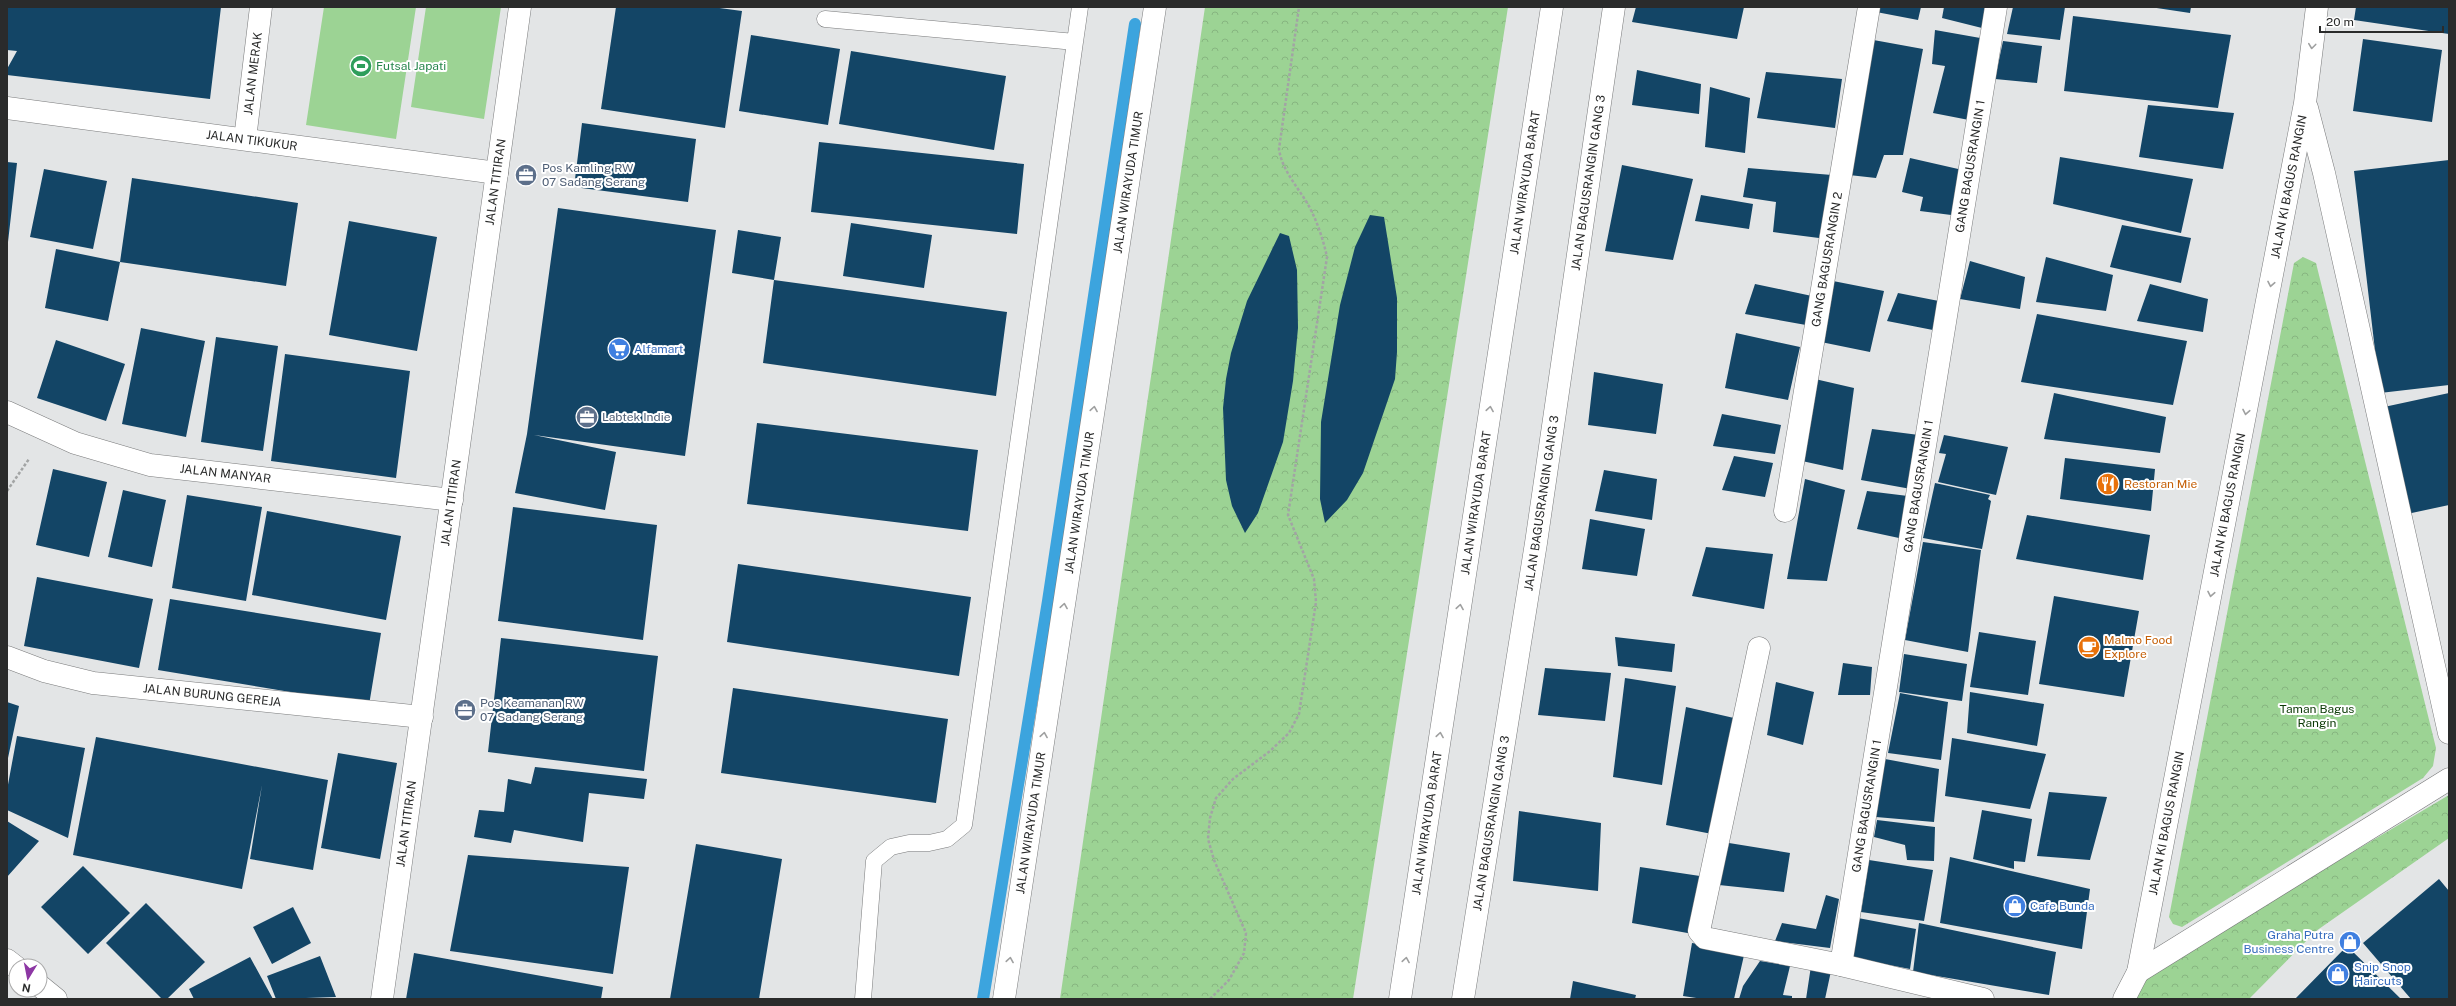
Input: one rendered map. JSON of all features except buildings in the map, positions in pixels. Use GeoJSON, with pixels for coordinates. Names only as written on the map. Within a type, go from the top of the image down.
{"type":"FeatureCollection","features":[{"type":"Feature","properties":{"kind":"street","name":"JALAN MERAK"},"geometry":{"type":"LineString","coordinates":[[244,139],[261,7]]}},
{"type":"Feature","properties":{"kind":"street","name":"JALAN TITIRAN"},"geometry":{"type":"LineString","coordinates":[[382,999],[520,7]]}},
{"type":"Feature","properties":{"kind":"street","name":"JALAN WIRAYUDA TIMUR"},"geometry":{"type":"LineString","coordinates":[[1004,999],[1155,7]]}},
{"type":"Feature","properties":{"kind":"street","name":"JALAN WIRAYUDA BARAT"},"geometry":{"type":"LineString","coordinates":[[1400,999],[1552,7]]}},
{"type":"Feature","properties":{"kind":"street","name":"JALAN BAGUSRANGIN GANG 3"},"geometry":{"type":"LineString","coordinates":[[1464,999],[1538,535],[1614,7]]}},
{"type":"Feature","properties":{"kind":"street","name":"GANG BAGUSRANGIN 2"},"geometry":{"type":"LineString","coordinates":[[1785,511],[1869,7]]}},
{"type":"Feature","properties":{"kind":"street","name":"GANG BAGUSRANGIN 1"},"geometry":{"type":"LineString","coordinates":[[1841,966],[1996,7]]}},
{"type":"Feature","properties":{"kind":"street","name":"JALAN KI BAGUS RANGIN"},"geometry":{"type":"LineString","coordinates":[[2124,999],[2138,972],[2306,103],[2317,7]]}},
{"type":"Feature","properties":{"kind":"street"},"geometry":{"type":"LineString","coordinates":[[2306,103],[2324,173],[2449,733]]}},
{"type":"Feature","properties":{"kind":"street","name":"JALAN TIKUKUR"},"geometry":{"type":"LineString","coordinates":[[7,108],[497,173]]}},
{"type":"Feature","properties":{"kind":"street","name":"JALAN MANYAR"},"geometry":{"type":"LineString","coordinates":[[7,412],[75,442],[150,465],[452,500]]}},
{"type":"Feature","properties":{"kind":"street"},"geometry":{"type":"LineString","coordinates":[[1759,648],[1699,931],[1705,938],[1841,966],[1983,999]]}},
{"type":"Feature","properties":{"kind":"street","name":"JALAN BURUNG GEREJA"},"geometry":{"type":"LineString","coordinates":[[7,657],[44,671],[93,683],[422,717]]}},
{"type":"Feature","properties":{"kind":"street"},"geometry":{"type":"LineString","coordinates":[[2138,972],[2449,779]]}},
{"type":"Feature","properties":{"kind":"street"},"geometry":{"type":"LineString","coordinates":[[48,992],[56,999]]}},
{"type":"Feature","properties":{"kind":"lane"},"geometry":{"type":"LineString","coordinates":[[863,999],[874,861],[891,847],[909,843],[929,843],[947,839],[964,825],[1080,7]]}},
{"type":"Feature","properties":{"kind":"lane"},"geometry":{"type":"LineString","coordinates":[[825,19],[1075,42]]}},
{"type":"Feature","properties":{"kind":"path"},"geometry":{"type":"LineString","coordinates":[[1210,999],[1229,980],[1244,953],[1246,933],[1214,860],[1208,839],[1210,818],[1216,798],[1233,779],[1270,752],[1289,733],[1299,714],[1316,602],[1314,579],[1288,516],[1327,257],[1322,232],[1310,207],[1281,163],[1280,156],[1299,7]]}},
{"type":"Feature","properties":{"kind":"path"},"geometry":{"type":"LineString","coordinates":[[7,491],[49,431]]}},
{"type":"Feature","properties":{"kind":"green space","name":"Futsal Japati"},"geometry":{"type":"Polygon","coordinates":[[[324,7],[416,7],[396,139],[306,125],[324,7]]]}},
{"type":"Feature","properties":{"kind":"green space"},"geometry":{"type":"Polygon","coordinates":[[[426,7],[501,7],[484,119],[411,107],[426,7]]]}},
{"type":"Feature","properties":{"kind":"green space"},"geometry":{"type":"Polygon","coordinates":[[[1205,7],[1508,7],[1353,999],[1060,999],[1205,7]]]}},
{"type":"Feature","properties":{"kind":"green space","name":"Taman Bagus Rangin"},"geometry":{"type":"Polygon","coordinates":[[[2303,257],[2316,263],[2436,748],[2433,766],[2423,778],[2182,927],[2173,924],[2169,917],[2294,263],[2303,257]]]}},
{"type":"Feature","properties":{"kind":"green space"},"geometry":{"type":"Polygon","coordinates":[[[2449,795],[2449,838],[2316,931],[2249,999],[2132,999],[2146,975],[2449,795]]]}},
{"type":"Feature","properties":{"kind":"waterway"},"geometry":{"type":"LineString","coordinates":[[983,999],[1048,601],[1135,24]]}},
{"type":"Feature","properties":{"kind":"place","name":"Futsal Japati"},"geometry":{"type":"Point","coordinates":[361,66]}},
{"type":"Feature","properties":{"kind":"place","name":"Pos Kamling RW 07 Sadang Serang"},"geometry":{"type":"Point","coordinates":[526,175]}},
{"type":"Feature","properties":{"kind":"place","name":"Alfamart"},"geometry":{"type":"Point","coordinates":[619,349]}},
{"type":"Feature","properties":{"kind":"place","name":"Labtek Indie"},"geometry":{"type":"Point","coordinates":[587,417]}},
{"type":"Feature","properties":{"kind":"place","name":"Restoran Mie"},"geometry":{"type":"Point","coordinates":[2108,484]}},
{"type":"Feature","properties":{"kind":"place","name":"Malmo Food Explore"},"geometry":{"type":"Point","coordinates":[2089,647]}},
{"type":"Feature","properties":{"kind":"place","name":"Pos Keamanan RW 07 Sadang Serang"},"geometry":{"type":"Point","coordinates":[465,710]}},
{"type":"Feature","properties":{"kind":"place","name":"Cafe Bunda"},"geometry":{"type":"Point","coordinates":[2015,906]}},
{"type":"Feature","properties":{"kind":"place","name":"Graha Putra Business Centre"},"geometry":{"type":"Point","coordinates":[2350,942]}},
{"type":"Feature","properties":{"kind":"place","name":"Snip Snop Haircuts"},"geometry":{"type":"Point","coordinates":[2338,974]}}]}
